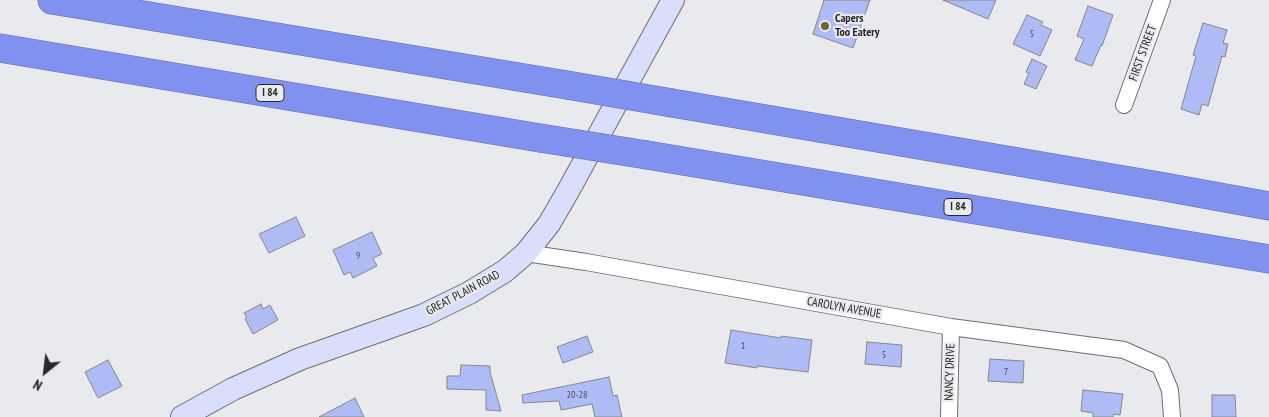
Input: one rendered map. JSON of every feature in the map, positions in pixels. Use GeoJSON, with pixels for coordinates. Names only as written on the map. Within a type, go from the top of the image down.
{"type":"FeatureCollection","features":[{"type":"Feature","properties":{"kind":"highway"},"geometry":{"type":"LineString","coordinates":[[52,0],[567,85],[1145,183],[1269,206]]}},
{"type":"Feature","properties":{"kind":"highway","name":"I 84"},"geometry":{"type":"LineString","coordinates":[[0,48],[1269,259]]}},
{"type":"Feature","properties":{"kind":"main road","name":"GREAT PLAIN ROAD"},"geometry":{"type":"LineString","coordinates":[[182,417],[233,389],[300,360],[424,315],[469,293],[505,271],[526,253],[549,224],[672,0]]}},
{"type":"Feature","properties":{"kind":"street","name":"FIRST STREET"},"geometry":{"type":"LineString","coordinates":[[1124,106],[1162,0]]}},
{"type":"Feature","properties":{"kind":"street","name":"CAROLYN AVENUE"},"geometry":{"type":"LineString","coordinates":[[526,253],[951,327],[1124,350],[1160,366],[1170,390],[1172,417]]}},
{"type":"Feature","properties":{"kind":"street","name":"NANCY DRIVE"},"geometry":{"type":"LineString","coordinates":[[948,417],[951,327]]}},
{"type":"Feature","properties":{"kind":"building"},"geometry":{"type":"Polygon","coordinates":[[[824,0],[870,0],[853,48],[813,34],[824,0]]]}},
{"type":"Feature","properties":{"kind":"building"},"geometry":{"type":"Polygon","coordinates":[[[943,0],[996,0],[988,19],[943,0]]]}},
{"type":"Feature","properties":{"kind":"building"},"geometry":{"type":"Polygon","coordinates":[[[1088,6],[1113,15],[1102,46],[1092,66],[1075,60],[1084,39],[1077,36],[1088,6]]]}},
{"type":"Feature","properties":{"kind":"building"},"geometry":{"type":"Polygon","coordinates":[[[1027,15],[1043,22],[1041,25],[1052,30],[1040,56],[1013,44],[1027,15]]]}},
{"type":"Feature","properties":{"kind":"building"},"geometry":{"type":"Polygon","coordinates":[[[1203,23],[1227,30],[1223,43],[1228,44],[1225,57],[1222,56],[1208,106],[1202,104],[1199,115],[1181,109],[1196,56],[1193,55],[1203,23]]]}},
{"type":"Feature","properties":{"kind":"building"},"geometry":{"type":"Polygon","coordinates":[[[1032,59],[1047,66],[1036,89],[1024,84],[1029,73],[1026,72],[1032,59]]]}},
{"type":"Feature","properties":{"kind":"building"},"geometry":{"type":"Polygon","coordinates":[[[296,217],[305,236],[269,253],[259,234],[296,217]]]}},
{"type":"Feature","properties":{"kind":"building"},"geometry":{"type":"Polygon","coordinates":[[[372,232],[382,254],[373,258],[377,266],[353,278],[350,272],[344,275],[333,250],[372,232]]]}},
{"type":"Feature","properties":{"kind":"building"},"geometry":{"type":"Polygon","coordinates":[[[261,304],[263,309],[270,305],[278,320],[253,334],[244,313],[261,304]]]}},
{"type":"Feature","properties":{"kind":"building"},"geometry":{"type":"Polygon","coordinates":[[[731,330],[781,338],[781,336],[812,340],[808,372],[757,366],[757,368],[725,363],[731,330]]]}},
{"type":"Feature","properties":{"kind":"building"},"geometry":{"type":"Polygon","coordinates":[[[587,336],[593,352],[563,363],[557,347],[587,336]]]}},
{"type":"Feature","properties":{"kind":"building"},"geometry":{"type":"Polygon","coordinates":[[[867,342],[902,345],[901,367],[865,364],[867,342]]]}},
{"type":"Feature","properties":{"kind":"building"},"geometry":{"type":"Polygon","coordinates":[[[990,359],[1024,361],[1023,383],[988,381],[990,359]]]}},
{"type":"Feature","properties":{"kind":"building"},"geometry":{"type":"Polygon","coordinates":[[[108,360],[122,386],[98,398],[85,372],[108,360]]]}},
{"type":"Feature","properties":{"kind":"building"},"geometry":{"type":"Polygon","coordinates":[[[461,365],[490,366],[501,411],[486,410],[486,390],[447,389],[447,376],[460,376],[461,365]]]}},
{"type":"Feature","properties":{"kind":"building"},"geometry":{"type":"Polygon","coordinates":[[[609,377],[613,396],[617,395],[622,417],[595,417],[592,404],[561,410],[559,401],[523,403],[522,395],[609,377]]]}},
{"type":"Feature","properties":{"kind":"building"},"geometry":{"type":"Polygon","coordinates":[[[1083,390],[1123,394],[1120,415],[1093,417],[1093,413],[1081,411],[1083,390]]]}},
{"type":"Feature","properties":{"kind":"building"},"geometry":{"type":"Polygon","coordinates":[[[1212,395],[1235,395],[1236,417],[1212,417],[1212,395]]]}},
{"type":"Feature","properties":{"kind":"building"},"geometry":{"type":"Polygon","coordinates":[[[355,398],[364,417],[319,417],[355,398]]]}},
{"type":"Feature","properties":{"kind":"place","name":"Capers Too Eatery"},"geometry":{"type":"Point","coordinates":[825,26]}}]}
